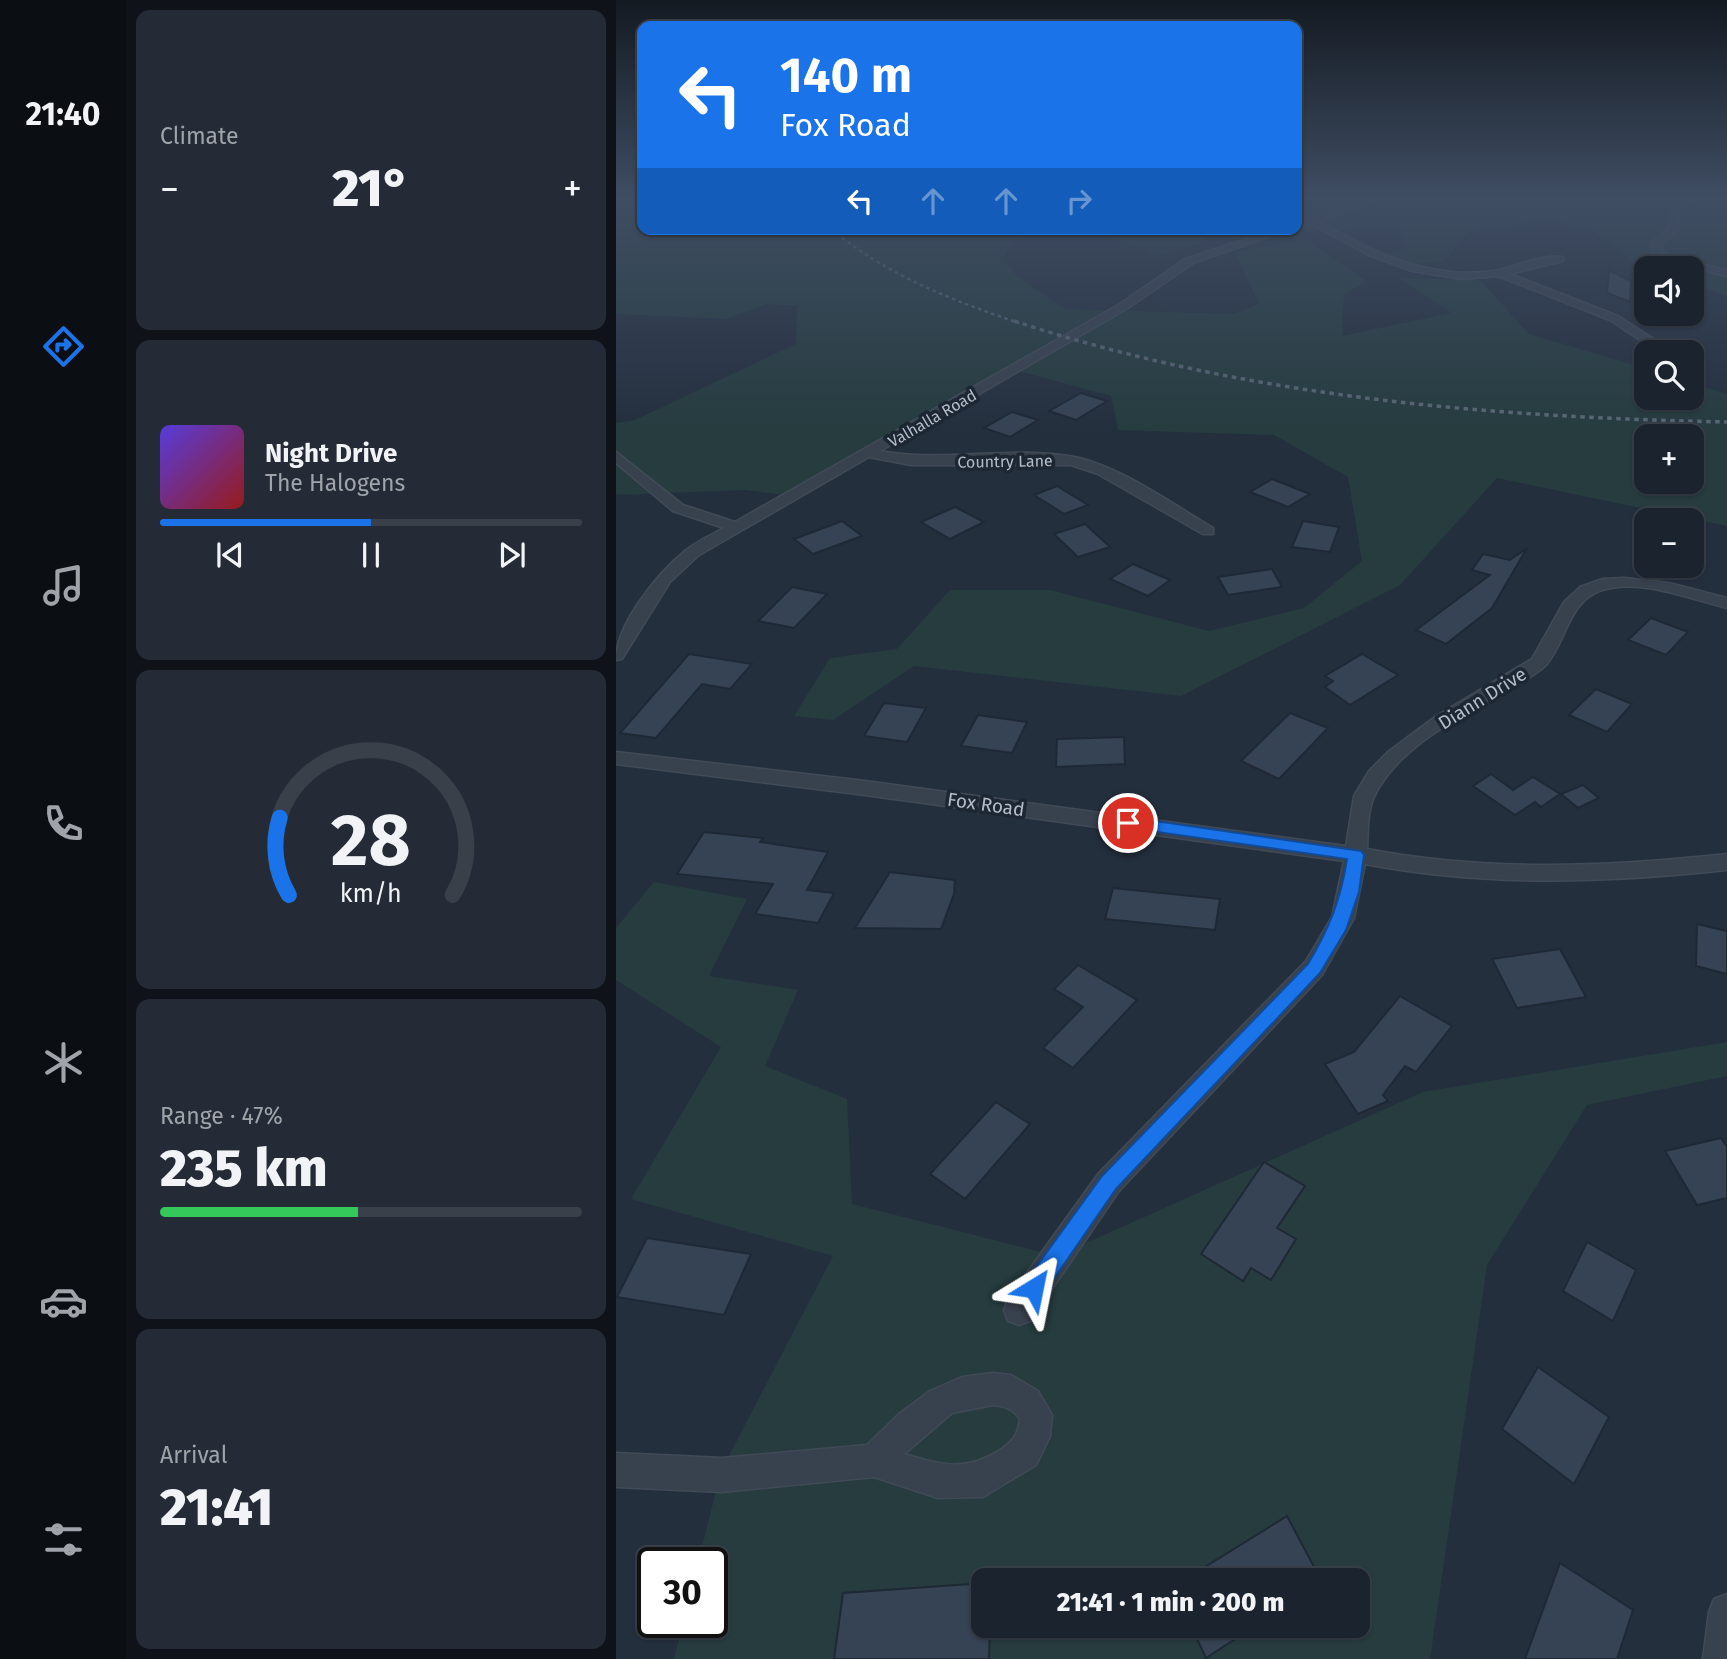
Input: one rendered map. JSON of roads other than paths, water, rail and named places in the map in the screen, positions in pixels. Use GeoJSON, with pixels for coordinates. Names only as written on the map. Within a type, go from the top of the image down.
{"type":"FeatureCollection","features":[{"type":"Feature","properties":{"kind":"street","name":"Valhalla Road"},"geometry":{"type":"LineString","coordinates":[[616,655],[664,579],[693,552],[1124,306],[1171,273]]}},
{"type":"Feature","properties":{"kind":"street"},"geometry":{"type":"LineString","coordinates":[[1444,273],[1462,276],[1494,273]]}},
{"type":"Feature","properties":{"kind":"street"},"geometry":{"type":"LineString","coordinates":[[1500,273],[1632,327],[1650,340]]}},
{"type":"Feature","properties":{"kind":"street","name":"Country Lane"},"geometry":{"type":"LineString","coordinates":[[869,453],[911,461],[1073,461],[1102,471],[1208,531]]}},
{"type":"Feature","properties":{"kind":"street"},"geometry":{"type":"LineString","coordinates":[[616,456],[678,508],[735,527]]}},
{"type":"Feature","properties":{"kind":"street","name":"Diann Drive"},"geometry":{"type":"LineString","coordinates":[[1019,1310],[1109,1182],[1314,968],[1343,918],[1356,855],[1363,798],[1378,775],[1401,749],[1538,663],[1552,644],[1576,597],[1594,588],[1629,583],[1657,585],[1727,603]]}},
{"type":"Feature","properties":{"kind":"street","name":"Fox Road"},"geometry":{"type":"LineString","coordinates":[[616,758],[865,788],[1356,855]]}},
{"type":"Feature","properties":{"kind":"street"},"geometry":{"type":"LineString","coordinates":[[1356,855],[1442,870],[1515,874],[1727,862]]}},
{"type":"Feature","properties":{"kind":"street"},"geometry":{"type":"LineString","coordinates":[[616,1470],[722,1475],[874,1461]]}},
{"type":"Feature","properties":{"kind":"street"},"geometry":{"type":"LineString","coordinates":[[1721,1659],[1727,1612]]}},
{"type":"Feature","properties":{"kind":"railway"},"geometry":{"type":"LineString","coordinates":[[898,273],[920,285],[1019,323]]}},
{"type":"Feature","properties":{"kind":"railway"},"geometry":{"type":"LineString","coordinates":[[1014,321],[1101,347],[1189,368],[1367,398],[1546,415],[1727,422]]}}]}
